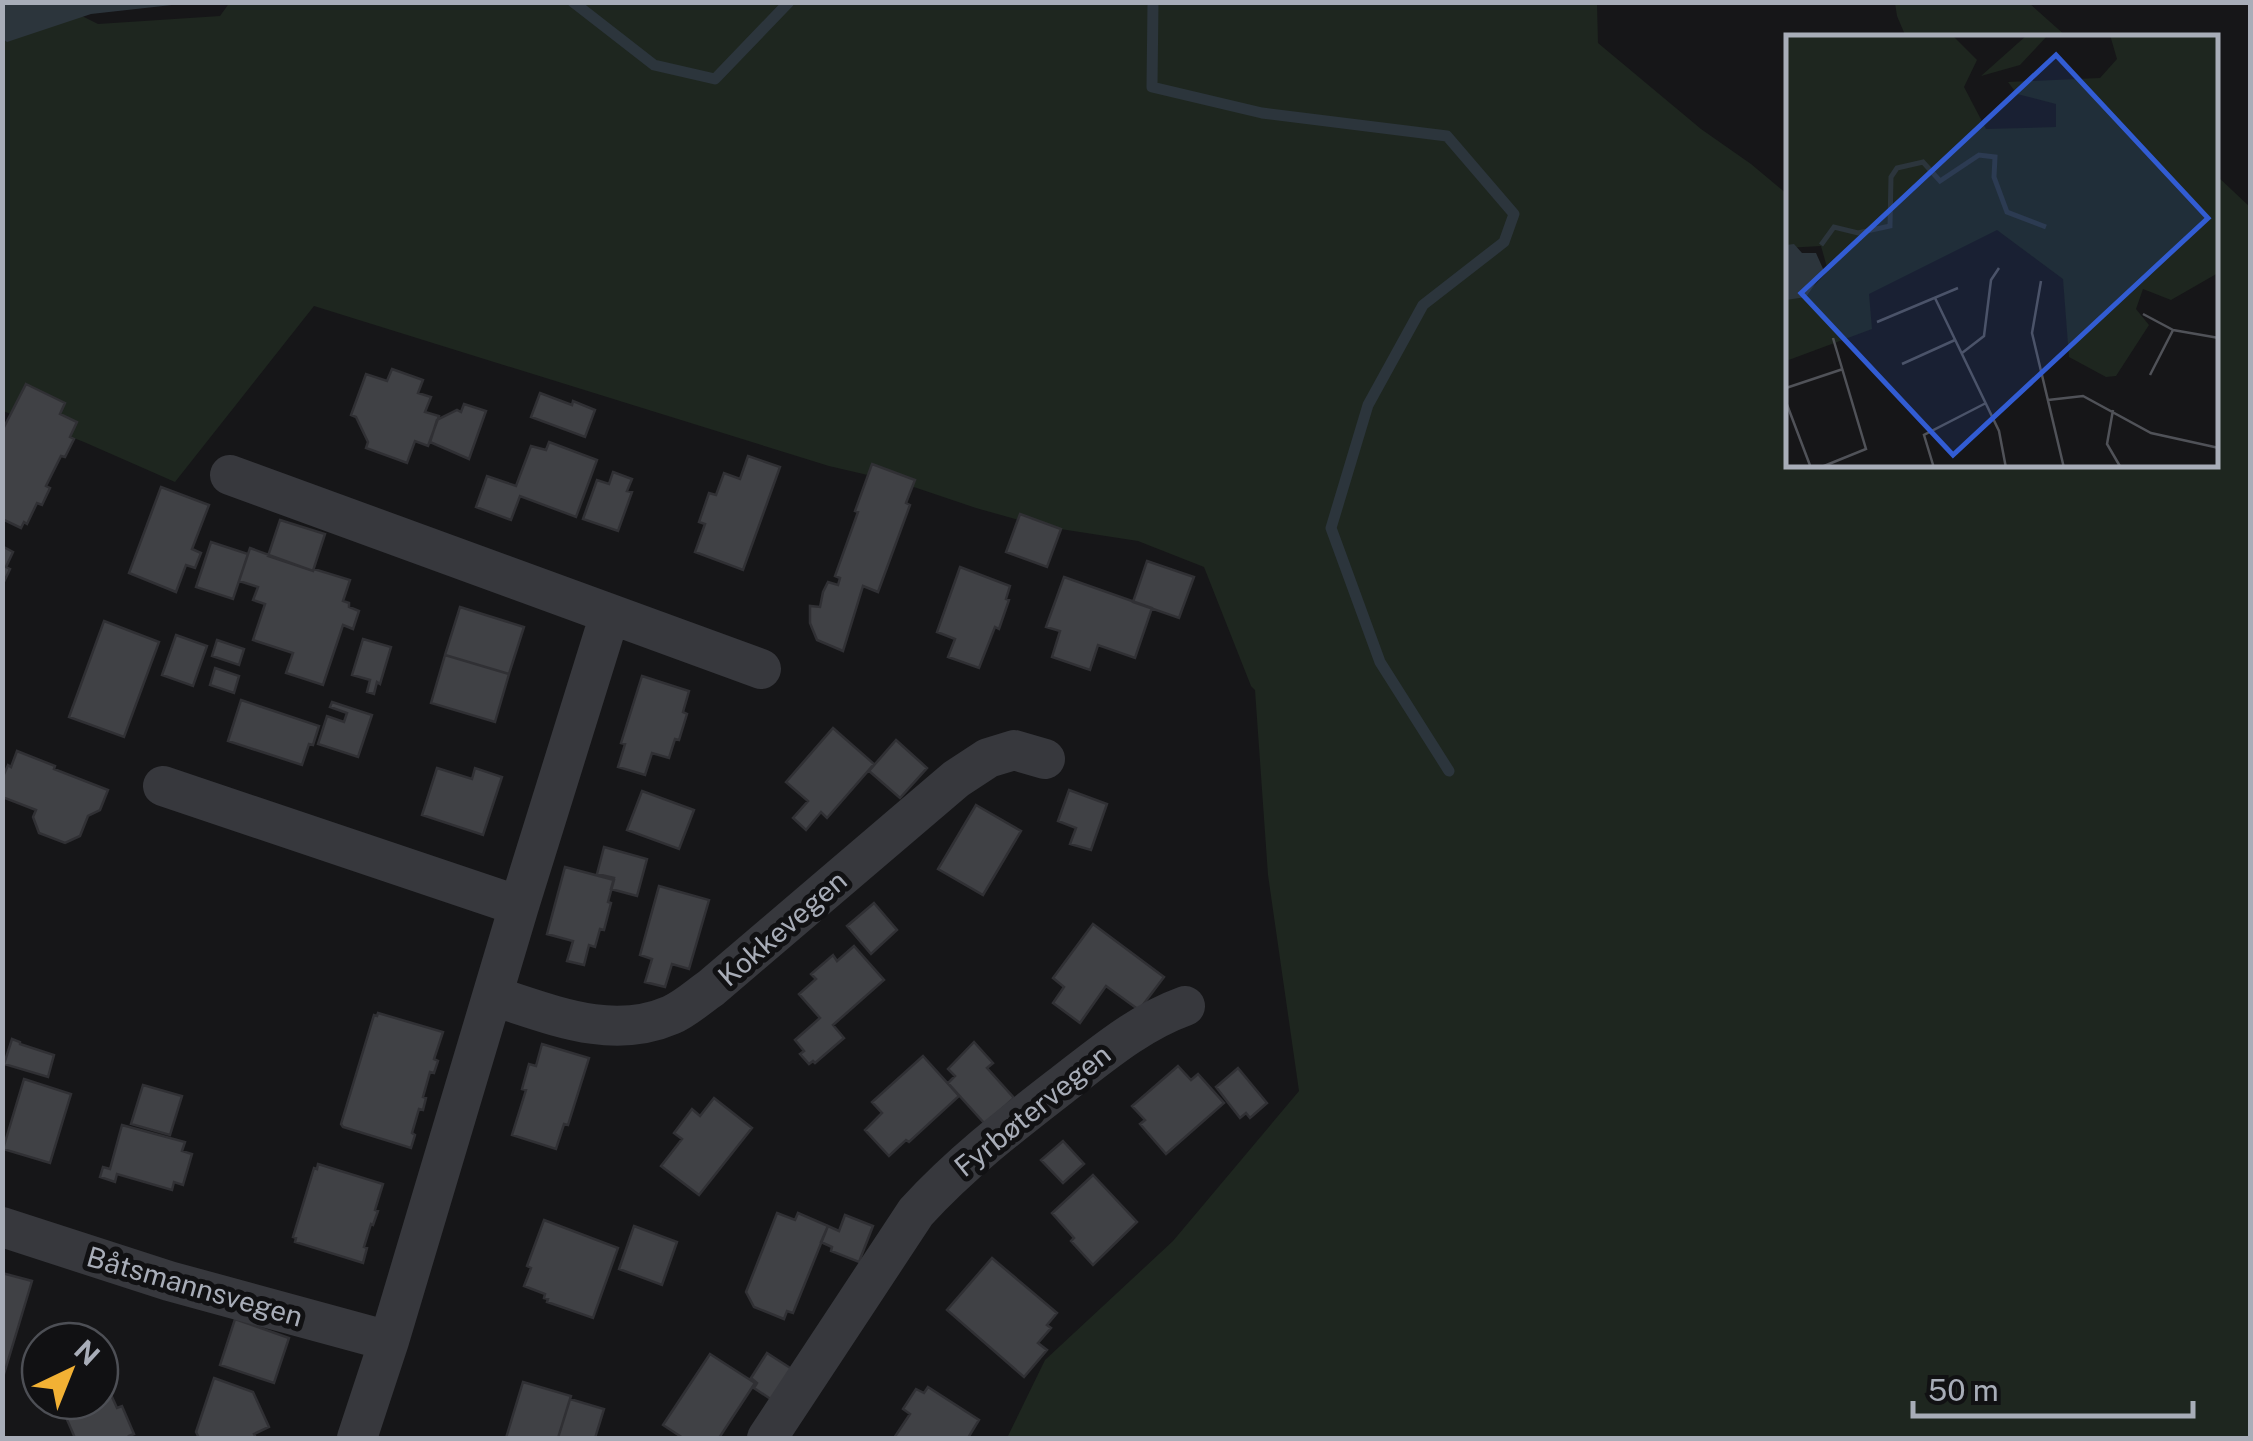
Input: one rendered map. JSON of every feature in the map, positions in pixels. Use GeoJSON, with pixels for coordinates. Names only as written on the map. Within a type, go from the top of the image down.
{"type":"FeatureCollection","features":[{"type":"Feature","properties":{"kind":"street"},"geometry":{"type":"LineString","coordinates":[[230,475],[761,668]]}},
{"type":"Feature","properties":{"kind":"street"},"geometry":{"type":"LineString","coordinates":[[356,1438],[610,614]]}},
{"type":"Feature","properties":{"kind":"street","name":"Kokkevegen"},"geometry":{"type":"LineString","coordinates":[[493,996],[605,1027],[642,1025],[674,1014],[711,988],[956,778],[988,758],[1014,750],[1044,759]]}},
{"type":"Feature","properties":{"kind":"street"},"geometry":{"type":"LineString","coordinates":[[162,786],[519,906]]}},
{"type":"Feature","properties":{"kind":"street","name":"Fyrbøtervegen"},"geometry":{"type":"LineString","coordinates":[[766,1438],[916,1212],[945,1181],[980,1148],[1126,1036],[1160,1015],[1185,1006]]}},
{"type":"Feature","properties":{"kind":"street","name":"Båtsmannsvegen"},"geometry":{"type":"LineString","coordinates":[[2,1227],[170,1281],[389,1341]]}},
{"type":"Feature","properties":{"kind":"shaded area"},"geometry":{"type":"Polygon","coordinates":[[[3,2],[190,3],[91,14],[7,42],[3,39],[3,2]]]}},
{"type":"Feature","properties":{"kind":"shaded area"},"geometry":{"type":"Polygon","coordinates":[[[230,2],[1597,3],[1598,43],[1786,193],[1786,468],[2218,468],[2218,177],[2250,207],[2250,1438],[1007,1438],[1045,1360],[1173,1241],[1299,1091],[1268,875],[1255,690],[1204,567],[1138,541],[1041,526],[902,483],[829,466],[314,306],[175,482],[3,411],[3,3],[56,3],[98,24],[220,16],[230,2]]]}},
{"type":"Feature","properties":{"kind":"shaded area"},"geometry":{"type":"Polygon","coordinates":[[[1895,3],[2029,3],[2065,35],[1905,35],[1895,3]]]}},
{"type":"Feature","properties":{"kind":"building"},"geometry":{"type":"Polygon","coordinates":[[[392,369],[423,380],[418,393],[431,397],[425,412],[439,416],[428,446],[415,441],[407,463],[366,448],[368,442],[356,417],[351,415],[366,374],[387,381],[392,369]]]}},
{"type":"Feature","properties":{"kind":"building"},"geometry":{"type":"Polygon","coordinates":[[[26,384],[65,403],[60,414],[77,422],[70,437],[74,439],[46,486],[50,488],[42,505],[37,503],[21,528],[2,519],[2,431],[26,384]]]}},
{"type":"Feature","properties":{"kind":"building"},"geometry":{"type":"Polygon","coordinates":[[[540,393],[595,410],[585,437],[531,417],[540,393]]]}},
{"type":"Feature","properties":{"kind":"building"},"geometry":{"type":"Polygon","coordinates":[[[464,404],[486,411],[469,459],[430,442],[437,420],[457,410],[461,412],[464,404]]]}},
{"type":"Feature","properties":{"kind":"building"},"geometry":{"type":"Polygon","coordinates":[[[549,442],[597,460],[576,517],[520,496],[511,520],[476,507],[487,476],[516,486],[531,446],[546,450],[549,442]]]}},
{"type":"Feature","properties":{"kind":"building"},"geometry":{"type":"Polygon","coordinates":[[[748,456],[780,467],[743,570],[695,552],[705,524],[699,522],[709,493],[716,495],[724,473],[740,479],[748,456]]]}},
{"type":"Feature","properties":{"kind":"building"},"geometry":{"type":"Polygon","coordinates":[[[872,464],[915,480],[906,503],[910,505],[878,592],[863,586],[843,651],[817,640],[810,623],[810,606],[820,607],[828,582],[838,585],[840,578],[835,576],[872,464]]]}},
{"type":"Feature","properties":{"kind":"building"},"geometry":{"type":"Polygon","coordinates":[[[613,472],[632,479],[627,491],[632,492],[618,531],[583,519],[597,480],[609,484],[613,472]]]}},
{"type":"Feature","properties":{"kind":"building"},"geometry":{"type":"Polygon","coordinates":[[[161,487],[209,505],[192,549],[201,553],[195,568],[186,565],[176,592],[129,573],[161,487]]]}},
{"type":"Feature","properties":{"kind":"building"},"geometry":{"type":"Polygon","coordinates":[[[1020,514],[1061,529],[1047,567],[1006,552],[1020,514]]]}},
{"type":"Feature","properties":{"kind":"building"},"geometry":{"type":"Polygon","coordinates":[[[280,520],[325,534],[313,571],[268,556],[280,520]]]}},
{"type":"Feature","properties":{"kind":"building"},"geometry":{"type":"Polygon","coordinates":[[[211,542],[248,554],[233,599],[196,587],[211,542]]]}},
{"type":"Feature","properties":{"kind":"building"},"geometry":{"type":"Polygon","coordinates":[[[2,546],[13,552],[2,586],[2,546]]]}},
{"type":"Feature","properties":{"kind":"building"},"geometry":{"type":"Polygon","coordinates":[[[250,548],[350,580],[343,601],[359,611],[353,629],[343,625],[323,685],[286,673],[293,653],[253,640],[265,604],[253,600],[258,587],[239,581],[250,548]]]}},
{"type":"Feature","properties":{"kind":"building"},"geometry":{"type":"Polygon","coordinates":[[[1147,561],[1194,577],[1179,618],[1133,602],[1147,561]]]}},
{"type":"Feature","properties":{"kind":"building"},"geometry":{"type":"Polygon","coordinates":[[[960,567],[1010,586],[999,629],[995,627],[979,668],[948,657],[955,639],[937,632],[960,567]]]}},
{"type":"Feature","properties":{"kind":"building"},"geometry":{"type":"Polygon","coordinates":[[[1064,577],[1152,608],[1135,658],[1098,645],[1090,670],[1052,657],[1060,631],[1046,627],[1064,577]]]}},
{"type":"Feature","properties":{"kind":"building"},"geometry":{"type":"Polygon","coordinates":[[[460,607],[524,627],[509,674],[445,655],[460,607]]]}},
{"type":"Feature","properties":{"kind":"building"},"geometry":{"type":"Polygon","coordinates":[[[104,621],[159,642],[124,737],[69,717],[104,621]]]}},
{"type":"Feature","properties":{"kind":"building"},"geometry":{"type":"Polygon","coordinates":[[[176,635],[207,646],[193,686],[162,675],[176,635]]]}},
{"type":"Feature","properties":{"kind":"building"},"geometry":{"type":"Polygon","coordinates":[[[363,639],[391,647],[374,694],[367,692],[370,680],[352,675],[363,639]]]}},
{"type":"Feature","properties":{"kind":"building"},"geometry":{"type":"Polygon","coordinates":[[[217,640],[244,649],[239,665],[212,656],[217,640]]]}},
{"type":"Feature","properties":{"kind":"building"},"geometry":{"type":"Polygon","coordinates":[[[445,655],[509,674],[495,722],[431,703],[445,655]]]}},
{"type":"Feature","properties":{"kind":"building"},"geometry":{"type":"Polygon","coordinates":[[[215,668],[239,676],[234,693],[210,685],[215,668]]]}},
{"type":"Feature","properties":{"kind":"building"},"geometry":{"type":"Polygon","coordinates":[[[642,676],[689,691],[679,740],[675,739],[669,758],[652,753],[645,775],[618,767],[625,744],[621,743],[642,676]]]}},
{"type":"Feature","properties":{"kind":"building"},"geometry":{"type":"Polygon","coordinates":[[[241,700],[319,726],[302,765],[228,741],[241,700]]]}},
{"type":"Feature","properties":{"kind":"building"},"geometry":{"type":"Polygon","coordinates":[[[332,702],[372,715],[358,757],[318,744],[327,716],[344,722],[347,713],[330,707],[332,702]]]}},
{"type":"Feature","properties":{"kind":"building"},"geometry":{"type":"Polygon","coordinates":[[[833,728],[874,764],[827,818],[821,812],[806,830],[793,818],[808,801],[786,782],[833,728]]]}},
{"type":"Feature","properties":{"kind":"building"},"geometry":{"type":"Polygon","coordinates":[[[896,740],[927,768],[900,798],[869,771],[896,740]]]}},
{"type":"Feature","properties":{"kind":"building"},"geometry":{"type":"Polygon","coordinates":[[[17,751],[108,790],[100,810],[88,816],[80,836],[65,843],[39,833],[33,817],[36,810],[2,797],[2,779],[17,751]]]}},
{"type":"Feature","properties":{"kind":"building"},"geometry":{"type":"Polygon","coordinates":[[[437,768],[472,779],[475,768],[502,777],[483,835],[422,815],[437,768]]]}},
{"type":"Feature","properties":{"kind":"building"},"geometry":{"type":"Polygon","coordinates":[[[1069,790],[1107,804],[1091,850],[1070,844],[1076,828],[1058,821],[1069,790]]]}},
{"type":"Feature","properties":{"kind":"building"},"geometry":{"type":"Polygon","coordinates":[[[642,791],[694,810],[679,849],[627,830],[642,791]]]}},
{"type":"Feature","properties":{"kind":"building"},"geometry":{"type":"Polygon","coordinates":[[[976,805],[1021,831],[983,895],[938,869],[976,805]]]}},
{"type":"Feature","properties":{"kind":"building"},"geometry":{"type":"Polygon","coordinates":[[[604,847],[647,859],[637,896],[611,889],[614,878],[597,874],[604,847]]]}},
{"type":"Feature","properties":{"kind":"building"},"geometry":{"type":"Polygon","coordinates":[[[565,867],[614,880],[604,930],[600,929],[595,947],[589,945],[584,965],[567,961],[573,941],[547,934],[565,867]]]}},
{"type":"Feature","properties":{"kind":"building"},"geometry":{"type":"Polygon","coordinates":[[[659,886],[709,900],[689,969],[672,964],[665,987],[645,982],[652,959],[640,955],[659,886]]]}},
{"type":"Feature","properties":{"kind":"building"},"geometry":{"type":"Polygon","coordinates":[[[874,903],[897,930],[871,954],[847,926],[874,903]]]}},
{"type":"Feature","properties":{"kind":"building"},"geometry":{"type":"Polygon","coordinates":[[[1093,924],[1164,977],[1139,1010],[1106,986],[1080,1023],[1053,1003],[1064,987],[1053,978],[1093,924]]]}},
{"type":"Feature","properties":{"kind":"building"},"geometry":{"type":"Polygon","coordinates":[[[854,946],[884,980],[833,1025],[844,1038],[809,1064],[795,1040],[820,1018],[799,994],[816,979],[811,974],[833,955],[837,961],[854,946]]]}},
{"type":"Feature","properties":{"kind":"building"},"geometry":{"type":"Polygon","coordinates":[[[374,1015],[443,1032],[434,1059],[438,1061],[434,1073],[430,1072],[423,1097],[423,1110],[419,1109],[412,1133],[415,1135],[411,1148],[341,1124],[374,1015]]]}},
{"type":"Feature","properties":{"kind":"building"},"geometry":{"type":"Polygon","coordinates":[[[12,1039],[54,1055],[48,1077],[4,1064],[12,1039]]]}},
{"type":"Feature","properties":{"kind":"building"},"geometry":{"type":"Polygon","coordinates":[[[974,1042],[993,1063],[987,1068],[1014,1098],[985,1124],[948,1083],[955,1076],[948,1069],[974,1042]]]}},
{"type":"Feature","properties":{"kind":"building"},"geometry":{"type":"Polygon","coordinates":[[[542,1044],[589,1058],[568,1125],[564,1124],[556,1149],[512,1135],[526,1090],[522,1089],[529,1064],[536,1066],[542,1044]]]}},
{"type":"Feature","properties":{"kind":"building"},"geometry":{"type":"Polygon","coordinates":[[[923,1056],[959,1096],[889,1156],[865,1130],[882,1113],[872,1102],[923,1056]]]}},
{"type":"Feature","properties":{"kind":"building"},"geometry":{"type":"Polygon","coordinates":[[[1178,1066],[1191,1080],[1198,1074],[1224,1103],[1166,1154],[1140,1124],[1145,1120],[1132,1106],[1178,1066]]]}},
{"type":"Feature","properties":{"kind":"building"},"geometry":{"type":"Polygon","coordinates":[[[1238,1068],[1267,1103],[1250,1118],[1246,1113],[1240,1118],[1216,1087],[1238,1068]]]}},
{"type":"Feature","properties":{"kind":"building"},"geometry":{"type":"Polygon","coordinates":[[[24,1079],[71,1094],[50,1163],[3,1149],[24,1079]]]}},
{"type":"Feature","properties":{"kind":"building"},"geometry":{"type":"Polygon","coordinates":[[[143,1085],[182,1096],[170,1135],[131,1124],[143,1085]]]}},
{"type":"Feature","properties":{"kind":"building"},"geometry":{"type":"Polygon","coordinates":[[[714,1098],[752,1128],[699,1195],[661,1166],[682,1139],[674,1133],[692,1109],[700,1116],[714,1098]]]}},
{"type":"Feature","properties":{"kind":"building"},"geometry":{"type":"Polygon","coordinates":[[[122,1125],[185,1142],[182,1151],[192,1154],[183,1185],[174,1182],[172,1190],[117,1174],[115,1182],[100,1177],[103,1167],[110,1169],[122,1125]]]}},
{"type":"Feature","properties":{"kind":"building"},"geometry":{"type":"Polygon","coordinates":[[[1063,1141],[1084,1164],[1063,1183],[1041,1160],[1063,1141]]]}},
{"type":"Feature","properties":{"kind":"building"},"geometry":{"type":"Polygon","coordinates":[[[318,1164],[383,1184],[363,1263],[295,1242],[293,1237],[318,1164]]]}},
{"type":"Feature","properties":{"kind":"building"},"geometry":{"type":"Polygon","coordinates":[[[1093,1175],[1137,1222],[1093,1265],[1052,1213],[1093,1175]]]}},
{"type":"Feature","properties":{"kind":"building"},"geometry":{"type":"Polygon","coordinates":[[[777,1213],[795,1220],[798,1213],[828,1226],[793,1313],[787,1311],[784,1319],[754,1307],[746,1292],[777,1213]]]}},
{"type":"Feature","properties":{"kind":"building"},"geometry":{"type":"Polygon","coordinates":[[[845,1215],[873,1226],[859,1262],[831,1251],[832,1247],[821,1242],[828,1226],[839,1231],[845,1215]]]}},
{"type":"Feature","properties":{"kind":"building"},"geometry":{"type":"Polygon","coordinates":[[[544,1220],[618,1248],[593,1318],[547,1302],[545,1294],[524,1286],[544,1220]]]}},
{"type":"Feature","properties":{"kind":"building"},"geometry":{"type":"Polygon","coordinates":[[[634,1226],[677,1242],[662,1285],[619,1269],[634,1226]]]}},
{"type":"Feature","properties":{"kind":"building"},"geometry":{"type":"Polygon","coordinates":[[[992,1258],[1057,1313],[1038,1343],[1047,1350],[1024,1377],[947,1310],[992,1258]]]}},
{"type":"Feature","properties":{"kind":"building"},"geometry":{"type":"Polygon","coordinates":[[[2,1273],[32,1281],[4,1374],[2,1373],[2,1273]]]}},
{"type":"Feature","properties":{"kind":"building"},"geometry":{"type":"Polygon","coordinates":[[[235,1319],[289,1338],[274,1383],[220,1365],[235,1319]]]}},
{"type":"Feature","properties":{"kind":"building"},"geometry":{"type":"Polygon","coordinates":[[[767,1353],[795,1371],[775,1402],[754,1388],[757,1383],[751,1378],[767,1353]]]}},
{"type":"Feature","properties":{"kind":"building"},"geometry":{"type":"Polygon","coordinates":[[[710,1354],[755,1383],[719,1438],[683,1438],[663,1425],[710,1354]]]}},
{"type":"Feature","properties":{"kind":"building"},"geometry":{"type":"Polygon","coordinates":[[[214,1378],[253,1392],[269,1427],[254,1434],[256,1438],[199,1438],[196,1432],[214,1378]]]}},
{"type":"Feature","properties":{"kind":"building"},"geometry":{"type":"Polygon","coordinates":[[[523,1382],[571,1396],[558,1438],[506,1438],[523,1382]]]}},
{"type":"Feature","properties":{"kind":"building"},"geometry":{"type":"Polygon","coordinates":[[[928,1387],[979,1420],[968,1438],[894,1438],[910,1414],[903,1409],[916,1389],[924,1393],[928,1387]]]}},
{"type":"Feature","properties":{"kind":"building"},"geometry":{"type":"Polygon","coordinates":[[[570,1399],[604,1409],[595,1438],[558,1438],[570,1399]]]}},
{"type":"Feature","properties":{"kind":"building"},"geometry":{"type":"Polygon","coordinates":[[[122,1406],[134,1434],[130,1438],[75,1438],[68,1421],[120,1421],[122,1406]]]}},
{"type":"Feature","properties":{"kind":"waterway"},"geometry":{"type":"LineString","coordinates":[[573,2],[654,65],[715,79],[789,2]]}},
{"type":"Feature","properties":{"kind":"waterway"},"geometry":{"type":"LineString","coordinates":[[1153,2],[1152,87],[1262,113],[1447,136],[1514,214],[1504,242],[1423,305],[1368,405],[1331,528],[1380,662],[1449,771]]}}]}
